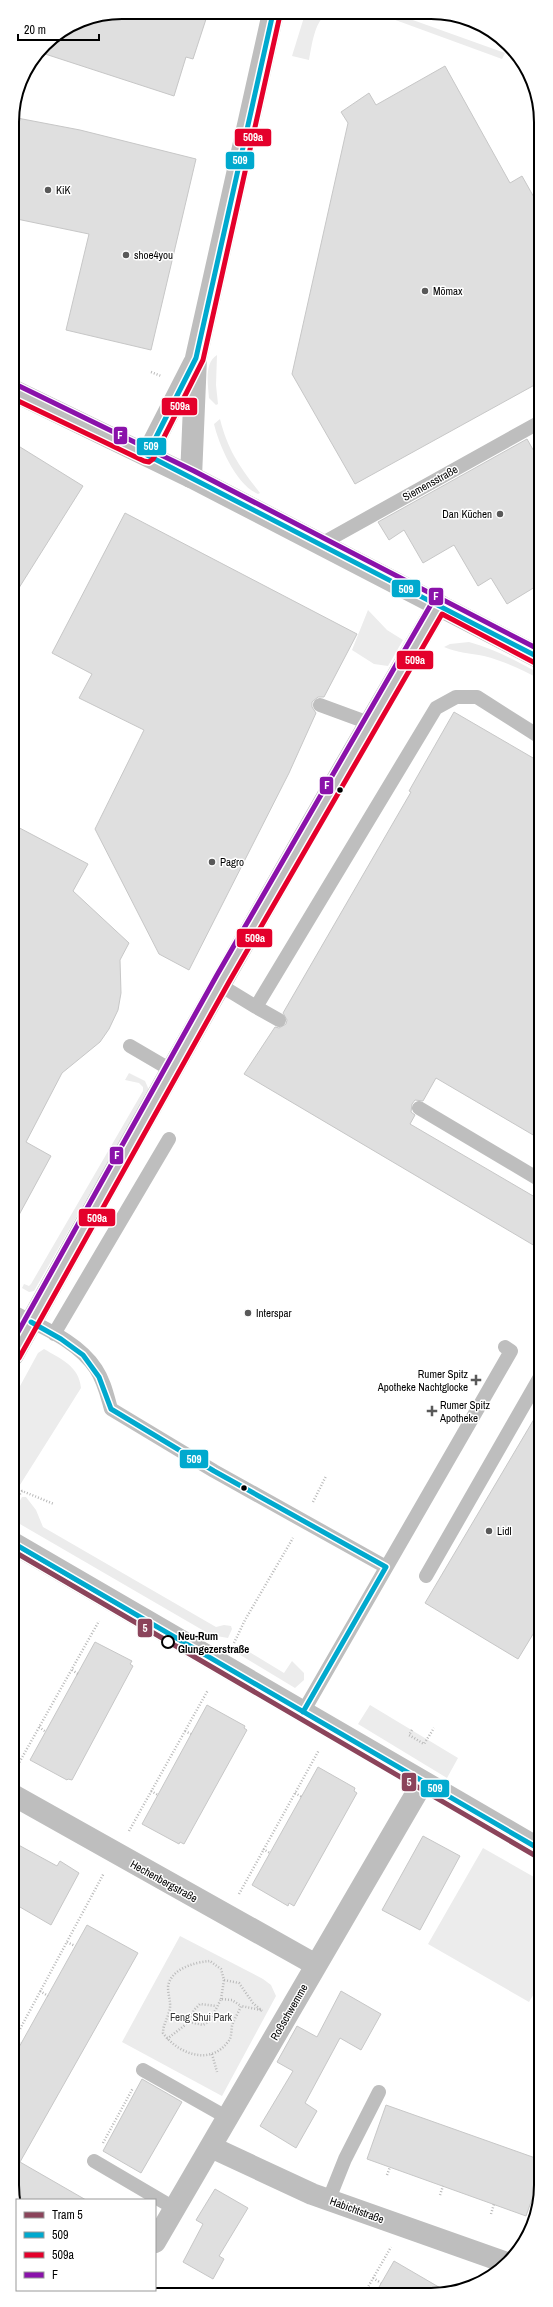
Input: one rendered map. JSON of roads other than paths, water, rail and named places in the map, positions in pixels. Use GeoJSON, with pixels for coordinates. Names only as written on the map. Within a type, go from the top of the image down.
{"type":"FeatureCollection","features":[{"type":"Feature","properties":{"kind":"street"},"geometry":{"type":"LineString","coordinates":[[191,477],[196,358],[272,19]]}},
{"type":"Feature","properties":{"kind":"street"},"geometry":{"type":"LineString","coordinates":[[147,455],[196,358]]}},
{"type":"Feature","properties":{"kind":"street"},"geometry":{"type":"LineString","coordinates":[[19,393],[191,477],[438,605],[534,650]]}},
{"type":"Feature","properties":{"kind":"street"},"geometry":{"type":"LineString","coordinates":[[19,1330],[22,1317],[171,1070],[438,605]]}},
{"type":"Feature","properties":{"kind":"street"},"geometry":{"type":"LineString","coordinates":[[19,1546],[534,1846]]}},
{"type":"Feature","properties":{"kind":"street","name":"Roßschwemme"},"geometry":{"type":"LineString","coordinates":[[156,2240],[422,1782]]}},
{"type":"Feature","properties":{"kind":"street","name":"Hechenbergstraße"},"geometry":{"type":"LineString","coordinates":[[19,1798],[316,1965]]}},
{"type":"Feature","properties":{"kind":"street","name":"Habichtstraße"},"geometry":{"type":"LineString","coordinates":[[211,2147],[329,2200],[501,2261]]}},
{"type":"Feature","properties":{"kind":"lane","name":"Siemensstraße"},"geometry":{"type":"LineString","coordinates":[[320,544],[534,425]]}},
{"type":"Feature","properties":{"kind":"lane"},"geometry":{"type":"LineString","coordinates":[[256,1007],[436,708],[456,697],[477,697],[534,733]]}},
{"type":"Feature","properties":{"kind":"lane"},"geometry":{"type":"LineString","coordinates":[[320,704],[369,723]]}},
{"type":"Feature","properties":{"kind":"lane"},"geometry":{"type":"LineString","coordinates":[[220,984],[279,1020]]}},
{"type":"Feature","properties":{"kind":"lane"},"geometry":{"type":"LineString","coordinates":[[130,1046],[171,1070]]}},
{"type":"Feature","properties":{"kind":"lane"},"geometry":{"type":"LineString","coordinates":[[419,1108],[534,1176]]}},
{"type":"Feature","properties":{"kind":"lane"},"geometry":{"type":"LineString","coordinates":[[54,1334],[169,1139]]}},
{"type":"Feature","properties":{"kind":"lane"},"geometry":{"type":"LineString","coordinates":[[22,1317],[54,1334],[83,1353],[96,1369],[104,1386],[111,1409],[214,1470],[386,1567]]}},
{"type":"Feature","properties":{"kind":"lane"},"geometry":{"type":"LineString","coordinates":[[303,1712],[511,1351],[505,1347]]}},
{"type":"Feature","properties":{"kind":"lane"},"geometry":{"type":"LineString","coordinates":[[426,1576],[534,1387]]}},
{"type":"Feature","properties":{"kind":"lane"},"geometry":{"type":"LineString","coordinates":[[143,2070],[228,2118]]}},
{"type":"Feature","properties":{"kind":"lane"},"geometry":{"type":"LineString","coordinates":[[329,2200],[345,2159],[379,2092]]}},
{"type":"Feature","properties":{"kind":"lane"},"geometry":{"type":"LineString","coordinates":[[94,2161],[174,2208]]}},
{"type":"Feature","properties":{"kind":"tram line","name":"5"},"geometry":{"type":"LineString","coordinates":[[19,1554],[534,1855]]}},
{"type":"Feature","properties":{"kind":"place","name":"KiK"},"geometry":{"type":"Point","coordinates":[48,190]}},
{"type":"Feature","properties":{"kind":"place","name":"shoe4you"},"geometry":{"type":"Point","coordinates":[126,255]}},
{"type":"Feature","properties":{"kind":"place","name":"Mömax"},"geometry":{"type":"Point","coordinates":[425,291]}},
{"type":"Feature","properties":{"kind":"place","name":"Dan Küchen"},"geometry":{"type":"Point","coordinates":[500,514]}},
{"type":"Feature","properties":{"kind":"place","name":"Pagro"},"geometry":{"type":"Point","coordinates":[212,862]}},
{"type":"Feature","properties":{"kind":"place","name":"Interspar"},"geometry":{"type":"Point","coordinates":[248,1313]}},
{"type":"Feature","properties":{"kind":"place","name":"Rumer Spitz Apotheke Nachtglocke"},"geometry":{"type":"Point","coordinates":[476,1380]}},
{"type":"Feature","properties":{"kind":"place","name":"Rumer Spitz Apotheke"},"geometry":{"type":"Point","coordinates":[432,1411]}},
{"type":"Feature","properties":{"kind":"place","name":"Lidl"},"geometry":{"type":"Point","coordinates":[489,1531]}},
{"type":"Feature","properties":{"kind":"place","name":"Neu-Rum Glungezerstraße"},"geometry":{"type":"Point","coordinates":[168,1642]}},
{"type":"Feature","properties":{"kind":"park label","name":"Feng Shui Park"},"geometry":{"type":"Point","coordinates":[201,2017]}}]}
